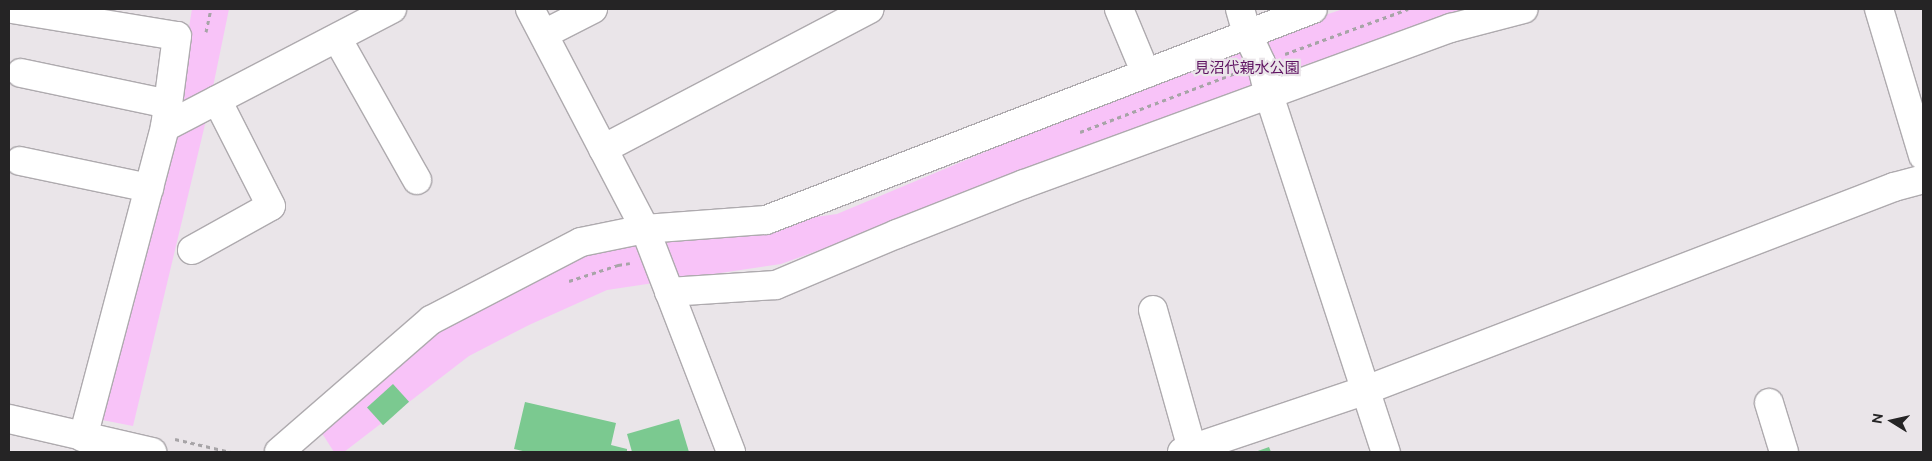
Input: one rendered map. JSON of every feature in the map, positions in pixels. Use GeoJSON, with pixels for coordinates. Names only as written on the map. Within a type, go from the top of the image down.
{"type":"FeatureCollection","features":[{"type":"Feature","properties":{"kind":"street"},"geometry":{"type":"LineString","coordinates":[[12,9],[177,36],[167,116],[83,437]]}},
{"type":"Feature","properties":{"kind":"street"},"geometry":{"type":"LineString","coordinates":[[21,73],[167,116],[217,100],[392,9]]}},
{"type":"Feature","properties":{"kind":"street"},"geometry":{"type":"LineString","coordinates":[[530,9],[645,229],[731,452]]}},
{"type":"Feature","properties":{"kind":"street"},"geometry":{"type":"LineString","coordinates":[[544,34],[593,9]]}},
{"type":"Feature","properties":{"kind":"street"},"geometry":{"type":"LineString","coordinates":[[1119,9],[1146,74]]}},
{"type":"Feature","properties":{"kind":"street"},"geometry":{"type":"LineString","coordinates":[[279,452],[431,320],[581,242],[645,229],[766,220],[1146,74],[1243,21],[1313,9]]}},
{"type":"Feature","properties":{"kind":"street"},"geometry":{"type":"LineString","coordinates":[[669,292],[776,285],[897,234],[1015,188],[1451,28],[1524,9]]}},
{"type":"Feature","properties":{"kind":"street"},"geometry":{"type":"LineString","coordinates":[[1879,9],[1923,156]]}},
{"type":"Feature","properties":{"kind":"street"},"geometry":{"type":"LineString","coordinates":[[604,149],[856,12]]}},
{"type":"Feature","properties":{"kind":"street"},"geometry":{"type":"LineString","coordinates":[[1243,21],[1261,63],[1269,95],[1386,452]]}},
{"type":"Feature","properties":{"kind":"street"},"geometry":{"type":"LineString","coordinates":[[337,38],[417,180]]}},
{"type":"Feature","properties":{"kind":"street"},"geometry":{"type":"LineString","coordinates":[[192,250],[271,206],[217,100]]}},
{"type":"Feature","properties":{"kind":"street"},"geometry":{"type":"LineString","coordinates":[[20,161],[149,188]]}},
{"type":"Feature","properties":{"kind":"street"},"geometry":{"type":"LineString","coordinates":[[1153,310],[1187,451],[1366,390],[1894,187],[1923,179]]}},
{"type":"Feature","properties":{"kind":"street"},"geometry":{"type":"LineString","coordinates":[[1769,403],[1784,452]]}},
{"type":"Feature","properties":{"kind":"street"},"geometry":{"type":"LineString","coordinates":[[9,420],[152,452]]}},
{"type":"Feature","properties":{"kind":"green space"},"geometry":{"type":"Polygon","coordinates":[[[192,9],[229,9],[207,116],[133,426],[97,419],[171,136],[192,9]]]}},
{"type":"Feature","properties":{"kind":"green space","name":"見沼代親水公園"},"geometry":{"type":"Polygon","coordinates":[[[1343,9],[1480,9],[1304,65],[1262,89],[781,264],[607,290],[529,325],[469,356],[344,452],[334,452],[318,427],[431,334],[524,289],[585,254],[607,246],[837,214],[1250,41],[1343,9]]]}},
{"type":"Feature","properties":{"kind":"building"},"geometry":{"type":"Polygon","coordinates":[[[393,384],[409,402],[383,425],[367,407],[393,384]]]}},
{"type":"Feature","properties":{"kind":"building"},"geometry":{"type":"Polygon","coordinates":[[[525,402],[616,423],[611,445],[627,449],[627,452],[527,452],[514,449],[525,402]]]}},
{"type":"Feature","properties":{"kind":"building"},"geometry":{"type":"Polygon","coordinates":[[[679,419],[689,452],[632,452],[627,434],[679,419]]]}},
{"type":"Feature","properties":{"kind":"building"},"geometry":{"type":"Polygon","coordinates":[[[1269,447],[1271,452],[1255,452],[1269,447]]]}}]}
